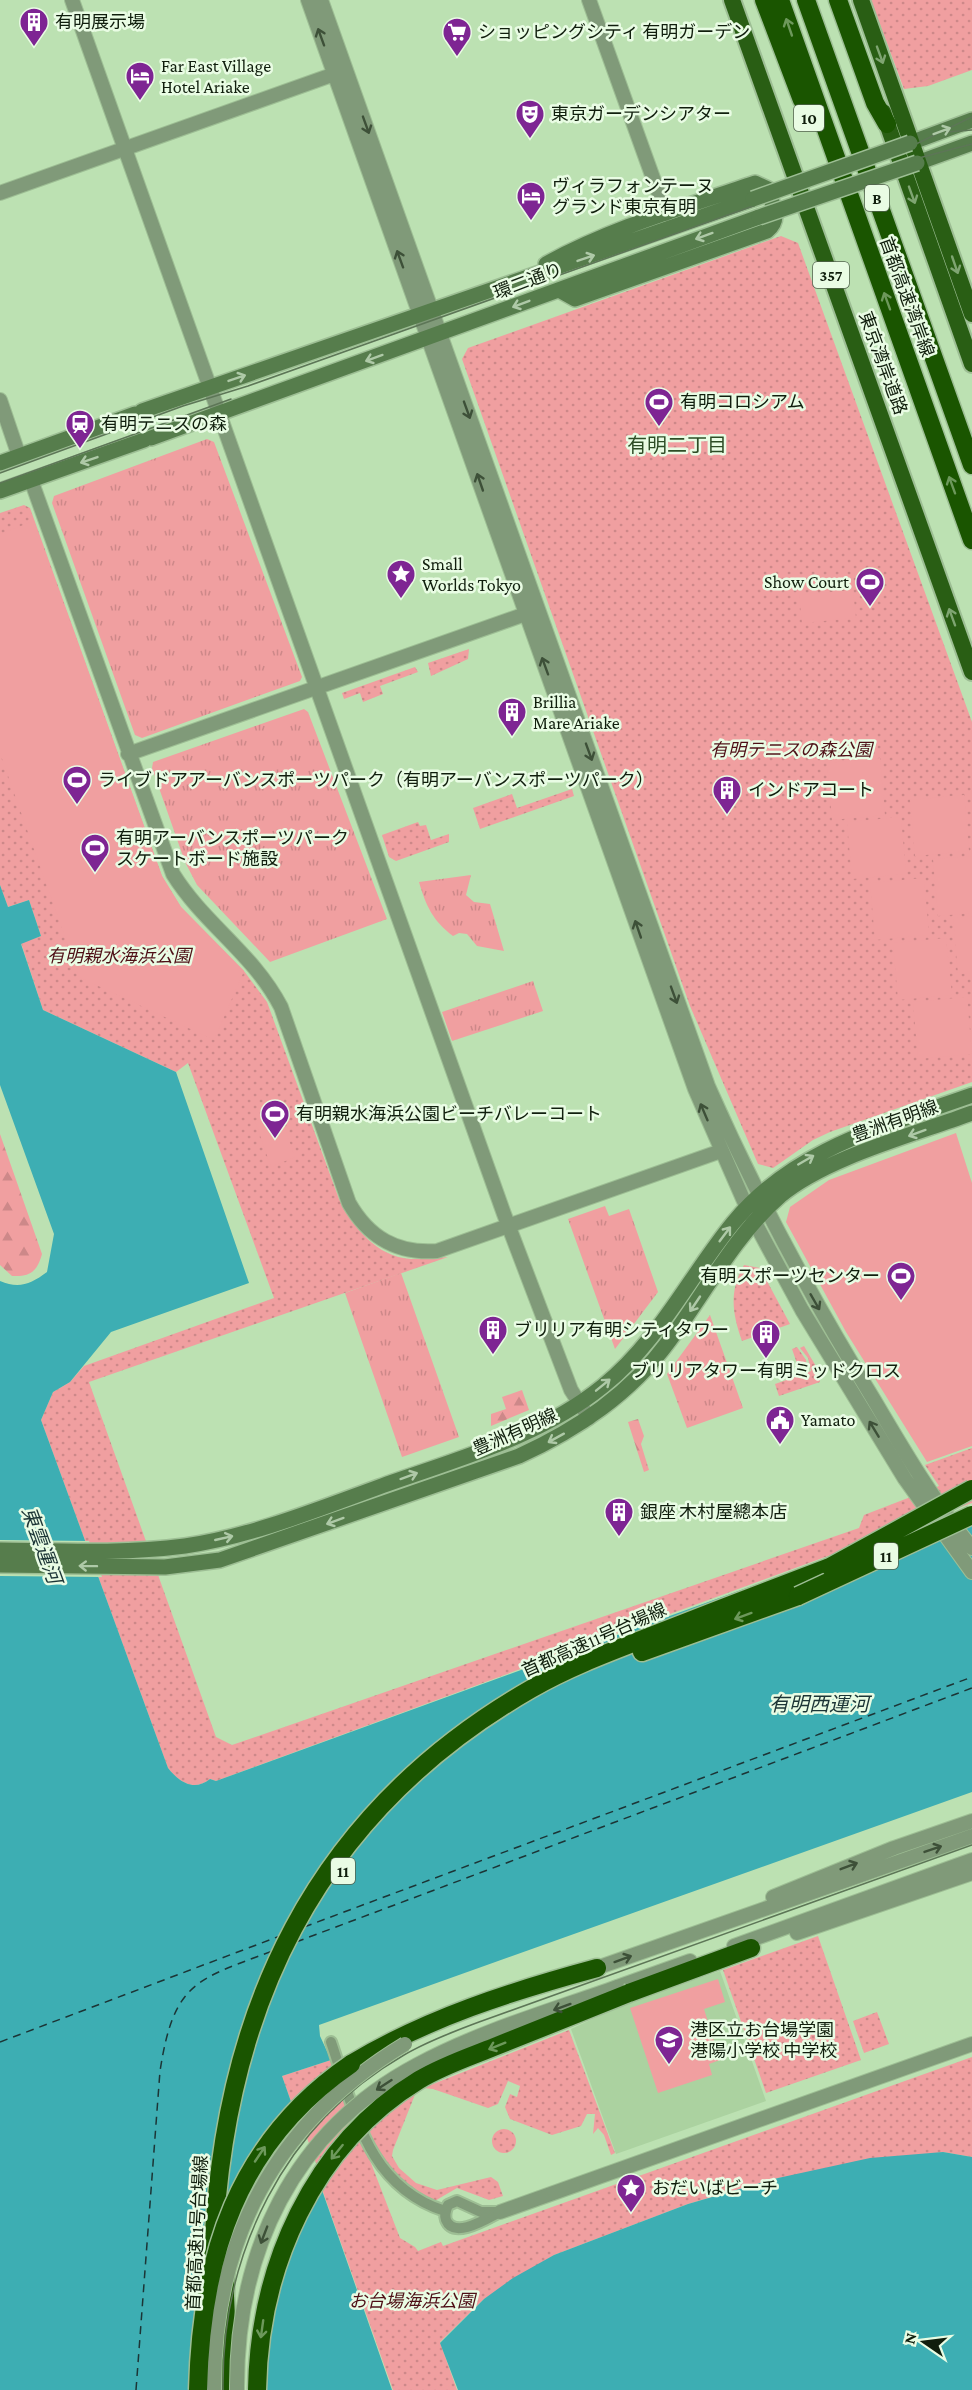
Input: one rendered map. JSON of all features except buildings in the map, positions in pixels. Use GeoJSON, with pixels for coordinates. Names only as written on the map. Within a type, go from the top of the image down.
{"type":"FeatureCollection","features":[{"type":"Feature","properties":{"kind":"highway"},"geometry":{"type":"LineString","coordinates":[[722,0],[890,471],[929,550]]}},
{"type":"Feature","properties":{"kind":"highway","name":"東京湾岸道路"},"geometry":{"type":"LineString","coordinates":[[732,0],[972,672]]}},
{"type":"Feature","properties":{"kind":"highway","name":"首都高速湾岸線"},"geometry":{"type":"LineString","coordinates":[[806,0],[972,465]]}},
{"type":"Feature","properties":{"kind":"highway","name":"B"},"geometry":{"type":"LineString","coordinates":[[819,0],[948,395]]}},
{"type":"Feature","properties":{"kind":"highway"},"geometry":{"type":"LineString","coordinates":[[838,0],[875,103],[895,122],[911,142],[972,314]]}},
{"type":"Feature","properties":{"kind":"highway"},"geometry":{"type":"LineString","coordinates":[[846,0],[895,122]]}},
{"type":"Feature","properties":{"kind":"highway"},"geometry":{"type":"LineString","coordinates":[[861,0],[895,122],[972,364]]}},
{"type":"Feature","properties":{"kind":"highway","name":"首都高速湾岸線"},"geometry":{"type":"LineString","coordinates":[[771,4],[858,221],[972,540]]}},
{"type":"Feature","properties":{"kind":"highway","name":"11"},"geometry":{"type":"LineString","coordinates":[[830,1567],[972,1489]]}},
{"type":"Feature","properties":{"kind":"highway","name":"11"},"geometry":{"type":"LineString","coordinates":[[830,1567],[935,1522],[972,1503]]}},
{"type":"Feature","properties":{"kind":"highway","name":"11"},"geometry":{"type":"LineString","coordinates":[[798,1596],[972,1515]]}},
{"type":"Feature","properties":{"kind":"highway","name":"11"},"geometry":{"type":"LineString","coordinates":[[798,1596],[927,1550],[972,1528]]}},
{"type":"Feature","properties":{"kind":"highway","name":"首都高速11号台場線"},"geometry":{"type":"LineString","coordinates":[[215,2390],[214,2222],[223,2142],[235,2079],[250,2026],[274,1966],[298,1918],[340,1855],[376,1812],[430,1759],[484,1718],[524,1693],[598,1657],[830,1567]]}},
{"type":"Feature","properties":{"kind":"highway","name":"首都高速11号台場線"},"geometry":{"type":"LineString","coordinates":[[229,2390],[225,2249],[231,2164],[242,2100],[258,2038],[274,1995],[308,1924],[335,1882],[366,1841],[424,1779],[469,1743],[512,1714],[601,1668],[798,1596]]}},
{"type":"Feature","properties":{"kind":"highway"},"geometry":{"type":"LineString","coordinates":[[257,2390],[259,2351],[268,2296],[293,2223],[330,2161],[381,2107],[422,2079],[464,2060],[629,1993],[751,1948]]}},
{"type":"Feature","properties":{"kind":"highway"},"geometry":{"type":"LineString","coordinates":[[198,2390],[202,2325],[213,2261],[223,2227],[253,2166],[295,2111],[335,2075],[405,2033],[530,1988],[597,1968]]}},
{"type":"Feature","properties":{"kind":"main road"},"geometry":{"type":"LineString","coordinates":[[911,142],[972,120]]}},
{"type":"Feature","properties":{"kind":"main road","name":"環二通り"},"geometry":{"type":"LineString","coordinates":[[0,463],[138,412],[911,142]]}},
{"type":"Feature","properties":{"kind":"main road"},"geometry":{"type":"LineString","coordinates":[[918,163],[972,143]]}},
{"type":"Feature","properties":{"kind":"main road","name":"環二通り"},"geometry":{"type":"LineString","coordinates":[[6,489],[435,337],[759,217],[918,163]]}},
{"type":"Feature","properties":{"kind":"main road"},"geometry":{"type":"LineString","coordinates":[[517,280],[569,251],[666,214],[755,183],[768,189],[776,223],[767,231],[574,298],[567,297],[559,290]]}},
{"type":"Feature","properties":{"kind":"main road","name":"豊洲有明線"},"geometry":{"type":"LineString","coordinates":[[0,1551],[146,1551],[188,1546],[243,1534],[511,1440],[546,1424],[603,1386],[644,1347],[720,1239],[759,1194],[779,1178],[825,1150],[972,1095]]}},
{"type":"Feature","properties":{"kind":"main road","name":"豊洲有明線"},"geometry":{"type":"LineString","coordinates":[[0,1565],[147,1567],[186,1566],[220,1560],[519,1456],[555,1439],[589,1418],[628,1388],[648,1367],[754,1223],[766,1209],[803,1180],[829,1165],[972,1113]]}},
{"type":"Feature","properties":{"kind":"main road"},"geometry":{"type":"LineString","coordinates":[[188,1546],[187,1552],[190,1558],[208,1556],[220,1560]]}},
{"type":"Feature","properties":{"kind":"street"},"geometry":{"type":"LineString","coordinates":[[72,0],[510,1227],[579,1404],[589,1418]]}},
{"type":"Feature","properties":{"kind":"street"},"geometry":{"type":"LineString","coordinates":[[308,0],[340,72],[533,612],[698,1062],[766,1209],[911,1476],[972,1548]]}},
{"type":"Feature","properties":{"kind":"street"},"geometry":{"type":"LineString","coordinates":[[321,0],[340,72]]}},
{"type":"Feature","properties":{"kind":"street"},"geometry":{"type":"LineString","coordinates":[[589,0],[666,214]]}},
{"type":"Feature","properties":{"kind":"street"},"geometry":{"type":"LineString","coordinates":[[0,194],[340,72]]}},
{"type":"Feature","properties":{"kind":"street"},"geometry":{"type":"LineString","coordinates":[[0,400],[19,456]]}},
{"type":"Feature","properties":{"kind":"street"},"geometry":{"type":"LineString","coordinates":[[31,480],[173,874],[197,908],[248,958],[276,999],[349,1203],[359,1220],[379,1239],[393,1246],[421,1252],[455,1246],[721,1151]]}},
{"type":"Feature","properties":{"kind":"street"},"geometry":{"type":"LineString","coordinates":[[128,754],[533,612]]}},
{"type":"Feature","properties":{"kind":"street"},"geometry":{"type":"LineString","coordinates":[[533,612],[686,1066],[747,1208],[802,1310],[972,1572]]}},
{"type":"Feature","properties":{"kind":"street"},"geometry":{"type":"LineString","coordinates":[[215,2390],[222,2305],[240,2235],[270,2172],[316,2113],[355,2077],[424,2034],[758,1907],[894,1848],[972,1821]]}},
{"type":"Feature","properties":{"kind":"street"},"geometry":{"type":"LineString","coordinates":[[758,1907],[972,1836]]}},
{"type":"Feature","properties":{"kind":"street"},"geometry":{"type":"LineString","coordinates":[[237,2390],[243,2312],[258,2251],[280,2199],[306,2158],[326,2134],[373,2092],[433,2057],[511,2025],[969,1866]]}},
{"type":"Feature","properties":{"kind":"street"},"geometry":{"type":"LineString","coordinates":[[617,1987],[751,1948],[767,1938]]}},
{"type":"Feature","properties":{"kind":"street"},"geometry":{"type":"LineString","coordinates":[[331,2042],[368,2143],[382,2169],[410,2196],[445,2211]]}},
{"type":"Feature","properties":{"kind":"street"},"geometry":{"type":"LineString","coordinates":[[445,2211],[448,2224],[460,2229],[500,2212],[972,2044]]}},
{"type":"Feature","properties":{"kind":"street"},"geometry":{"type":"LineString","coordinates":[[445,2211],[451,2204],[460,2201],[481,2212],[500,2212]]}},
{"type":"Feature","properties":{"kind":"shaded area","name":"港区立お台場学園 港陽小学校 中学校"},"geometry":{"type":"Polygon","coordinates":[[[720,1971],[766,2101],[616,2154],[571,2029],[627,2003],[720,1971]]]}},
{"type":"Feature","properties":{"kind":"green space"},"geometry":{"type":"Polygon","coordinates":[[[871,0],[972,0],[972,70],[928,86],[904,89],[871,0]]]}},
{"type":"Feature","properties":{"kind":"green space","name":"有明テニスの森公園"},"geometry":{"type":"Polygon","coordinates":[[[781,236],[798,243],[972,722],[972,1082],[830,1132],[813,1140],[773,1168],[758,1164],[690,1006],[462,359],[468,348],[781,236]]]}},
{"type":"Feature","properties":{"kind":"green space"},"geometry":{"type":"Polygon","coordinates":[[[207,439],[214,442],[302,677],[300,681],[142,738],[135,735],[52,503],[54,496],[207,439]]]}},
{"type":"Feature","properties":{"kind":"green space","name":"有明親水海浜公園"},"geometry":{"type":"Polygon","coordinates":[[[24,505],[30,508],[162,876],[181,907],[244,971],[267,1002],[339,1199],[351,1219],[367,1238],[387,1253],[411,1259],[448,1257],[89,1382],[216,1737],[232,1745],[859,1528],[864,1515],[939,1486],[925,1465],[972,1448],[972,1503],[216,1781],[210,1779],[198,1785],[187,1784],[172,1773],[168,1768],[41,1420],[53,1392],[70,1382],[84,1366],[274,1298],[188,1063],[176,1072],[43,1010],[21,943],[41,936],[29,900],[8,907],[0,885],[0,513],[24,505]]]}},
{"type":"Feature","properties":{"kind":"green space","name":"ライブドアアーバンスポーツパーク（有明アーバンスポーツパーク）"},"geometry":{"type":"Polygon","coordinates":[[[34,521],[162,876],[181,907],[244,971],[214,1040],[79,977],[0,753],[0,534],[34,521]]]}},
{"type":"Feature","properties":{"kind":"green space"},"geometry":{"type":"Polygon","coordinates":[[[853,590],[856,618],[802,623],[799,595],[853,590]]]}},
{"type":"Feature","properties":{"kind":"green space"},"geometry":{"type":"Polygon","coordinates":[[[469,649],[468,659],[431,676],[428,663],[469,649]]]}},
{"type":"Feature","properties":{"kind":"green space"},"geometry":{"type":"Polygon","coordinates":[[[415,667],[418,672],[380,686],[383,694],[363,702],[360,693],[344,699],[342,693],[415,667]]]}},
{"type":"Feature","properties":{"kind":"green space"},"geometry":{"type":"Polygon","coordinates":[[[304,709],[308,712],[387,919],[270,962],[197,885],[185,862],[152,768],[153,762],[304,709]]]}},
{"type":"Feature","properties":{"kind":"green space"},"geometry":{"type":"Polygon","coordinates":[[[880,758],[885,815],[832,820],[827,763],[880,758]]]}},
{"type":"Feature","properties":{"kind":"green space"},"geometry":{"type":"Polygon","coordinates":[[[572,789],[574,796],[480,829],[473,808],[512,794],[517,808],[572,789]]]}},
{"type":"Feature","properties":{"kind":"green space"},"geometry":{"type":"Polygon","coordinates":[[[964,795],[969,851],[915,856],[910,800],[964,795]]]}},
{"type":"Feature","properties":{"kind":"green space"},"geometry":{"type":"Polygon","coordinates":[[[901,817],[906,874],[852,879],[847,822],[901,817]]]}},
{"type":"Feature","properties":{"kind":"green space"},"geometry":{"type":"Polygon","coordinates":[[[418,822],[420,826],[426,825],[431,840],[449,834],[449,842],[396,861],[389,857],[382,835],[418,822]]]}},
{"type":"Feature","properties":{"kind":"green space"},"geometry":{"type":"Polygon","coordinates":[[[972,856],[972,913],[938,916],[933,859],[972,856]]]}},
{"type":"Feature","properties":{"kind":"green space"},"geometry":{"type":"Polygon","coordinates":[[[471,875],[466,895],[474,902],[490,904],[504,951],[477,946],[467,934],[459,933],[453,936],[440,925],[431,912],[419,882],[471,875]]]}},
{"type":"Feature","properties":{"kind":"green space"},"geometry":{"type":"Polygon","coordinates":[[[924,878],[929,935],[875,940],[870,883],[924,878]]]}},
{"type":"Feature","properties":{"kind":"green space"},"geometry":{"type":"Polygon","coordinates":[[[972,916],[972,973],[958,974],[953,918],[972,916]]]}},
{"type":"Feature","properties":{"kind":"green space"},"geometry":{"type":"Polygon","coordinates":[[[946,938],[952,995],[898,1000],[893,943],[946,938]]]}},
{"type":"Feature","properties":{"kind":"green space"},"geometry":{"type":"Polygon","coordinates":[[[533,981],[543,1011],[452,1041],[442,1012],[533,981]]]}},
{"type":"Feature","properties":{"kind":"green space"},"geometry":{"type":"Polygon","coordinates":[[[967,997],[972,1054],[918,1059],[913,1002],[967,997]]]}},
{"type":"Feature","properties":{"kind":"green space","name":"有明親水海浜公園ビーチバレーコート"},"geometry":{"type":"Polygon","coordinates":[[[279,1112],[295,1157],[271,1167],[255,1121],[279,1112]]]}},
{"type":"Feature","properties":{"kind":"green space","name":"有明スポーツセンター"},"geometry":{"type":"Polygon","coordinates":[[[956,1133],[972,1183],[972,1446],[927,1462],[846,1332],[786,1222],[790,1207],[829,1180],[956,1133]]]}},
{"type":"Feature","properties":{"kind":"green space"},"geometry":{"type":"Polygon","coordinates":[[[0,1134],[42,1254],[35,1269],[24,1276],[12,1276],[0,1265],[0,1134]]]}},
{"type":"Feature","properties":{"kind":"green space"},"geometry":{"type":"Polygon","coordinates":[[[605,1206],[609,1216],[629,1209],[658,1292],[615,1349],[568,1219],[605,1206]]]}},
{"type":"Feature","properties":{"kind":"green space"},"geometry":{"type":"Polygon","coordinates":[[[744,1265],[760,1268],[790,1324],[742,1341],[734,1312],[734,1293],[744,1265]]]}},
{"type":"Feature","properties":{"kind":"green space"},"geometry":{"type":"Polygon","coordinates":[[[401,1273],[459,1437],[402,1457],[345,1293],[401,1273]]]}},
{"type":"Feature","properties":{"kind":"green space"},"geometry":{"type":"Polygon","coordinates":[[[710,1315],[743,1408],[687,1428],[667,1374],[710,1315]]]}},
{"type":"Feature","properties":{"kind":"green space"},"geometry":{"type":"Polygon","coordinates":[[[804,1346],[817,1368],[820,1382],[779,1396],[775,1384],[801,1375],[792,1349],[797,1347],[806,1360],[808,1372],[811,1371],[808,1358],[800,1348],[804,1346]]]}},
{"type":"Feature","properties":{"kind":"green space"},"geometry":{"type":"Polygon","coordinates":[[[522,1390],[529,1410],[491,1426],[491,1414],[506,1409],[502,1397],[522,1390]]]}},
{"type":"Feature","properties":{"kind":"green space"},"geometry":{"type":"Polygon","coordinates":[[[638,1419],[644,1436],[641,1444],[649,1470],[644,1472],[628,1422],[638,1419]]]}},
{"type":"Feature","properties":{"kind":"green space"},"geometry":{"type":"Polygon","coordinates":[[[818,1936],[861,2060],[766,2093],[723,1970],[818,1936]]]}},
{"type":"Feature","properties":{"kind":"green space"},"geometry":{"type":"Polygon","coordinates":[[[718,1979],[725,2002],[704,2009],[720,2060],[709,2064],[712,2075],[658,2093],[630,2008],[718,1979]]]}},
{"type":"Feature","properties":{"kind":"green space"},"geometry":{"type":"Polygon","coordinates":[[[877,2012],[889,2044],[864,2053],[853,2021],[877,2012]]]}},
{"type":"Feature","properties":{"kind":"green space"},"geometry":{"type":"Polygon","coordinates":[[[569,2030],[615,2153],[611,2155],[604,2135],[598,2128],[593,2134],[595,2114],[587,2114],[581,2126],[552,2135],[510,2119],[505,2107],[510,2094],[517,2097],[520,2086],[508,2081],[498,2104],[488,2108],[433,2089],[423,2088],[569,2030]]]}},
{"type":"Feature","properties":{"kind":"green space","name":"お台場海浜公園"},"geometry":{"type":"Polygon","coordinates":[[[972,2057],[972,2157],[943,2152],[778,2178],[688,2204],[554,2255],[484,2299],[440,2342],[457,2390],[393,2390],[282,2076],[331,2060],[400,2238],[418,2251],[441,2242],[443,2246],[972,2057]]]}},
{"type":"Feature","properties":{"kind":"green space"},"geometry":{"type":"Polygon","coordinates":[[[418,2087],[393,2150],[392,2156],[399,2168],[416,2183],[437,2190],[491,2177],[498,2182],[503,2196],[489,2200],[457,2188],[433,2202],[409,2188],[392,2172],[379,2152],[368,2126],[418,2087]]]}},
{"type":"Feature","properties":{"kind":"green space"},"geometry":{"type":"Polygon","coordinates":[[[499,2129],[509,2129],[516,2136],[516,2146],[509,2153],[499,2153],[492,2146],[492,2136],[499,2129]]]}},
{"type":"Feature","properties":{"kind":"water"},"geometry":{"type":"Polygon","coordinates":[[[0,885],[8,907],[29,900],[41,936],[21,944],[43,1010],[176,1072],[249,1283],[111,1332],[70,1382],[53,1392],[41,1420],[168,1768],[182,1781],[198,1785],[210,1779],[216,1781],[972,1506],[972,1792],[319,2025],[320,2036],[331,2060],[282,2076],[392,2390],[0,2390],[0,1281],[13,1285],[25,1284],[47,1272],[54,1234],[0,1085],[0,885]]]}},
{"type":"Feature","properties":{"kind":"water"},"geometry":{"type":"Polygon","coordinates":[[[943,2152],[972,2157],[972,2390],[458,2390],[440,2343],[484,2299],[513,2278],[554,2255],[688,2204],[778,2178],[870,2158],[943,2152]]]}},
{"type":"Feature","properties":{"kind":"pier"},"geometry":{"type":"Polygon","coordinates":[[[0,1540],[89,1541],[102,1577],[0,1576],[0,1540]]]}},
{"type":"Feature","properties":{"kind":"pier"},"geometry":{"type":"Polygon","coordinates":[[[295,2104],[322,2180],[306,2206],[267,2321],[263,2390],[194,2390],[209,2248],[295,2104]]]}},
{"type":"Feature","properties":{"kind":"ferry route"},"geometry":{"type":"LineString","coordinates":[[304,1927],[972,1677]]}},
{"type":"Feature","properties":{"kind":"ferry route"},"geometry":{"type":"LineString","coordinates":[[296,1942],[972,1688]]}},
{"type":"Feature","properties":{"kind":"ferry route"},"geometry":{"type":"LineString","coordinates":[[0,2042],[280,1936]]}},
{"type":"Feature","properties":{"kind":"ferry route"},"geometry":{"type":"LineString","coordinates":[[136,2390],[160,2071],[173,2018],[182,2001],[193,1988],[226,1969],[275,1950]]}},
{"type":"Feature","properties":{"kind":"tram line"},"geometry":{"type":"LineString","coordinates":[[0,473],[183,406],[248,386],[885,159],[972,117]]}},
{"type":"Feature","properties":{"kind":"tram line"},"geometry":{"type":"LineString","coordinates":[[946,132],[972,130]]}},
{"type":"Feature","properties":{"kind":"tram line"},"geometry":{"type":"LineString","coordinates":[[881,168],[972,144]]}},
{"type":"Feature","properties":{"kind":"tram line"},"geometry":{"type":"LineString","coordinates":[[0,483],[231,399]]}},
{"type":"Feature","properties":{"kind":"tram line"},"geometry":{"type":"LineString","coordinates":[[223,2390],[225,2339],[234,2290],[248,2242],[268,2197],[293,2155],[325,2117],[362,2084],[404,2055],[460,2029],[972,1845]]}},
{"type":"Feature","properties":{"kind":"place","name":"有明展示場"},"geometry":{"type":"Point","coordinates":[34,48]}},
{"type":"Feature","properties":{"kind":"place","name":"ショッピングシティ 有明ガーデン"},"geometry":{"type":"Point","coordinates":[457,58]}},
{"type":"Feature","properties":{"kind":"place","name":"Far East Village Hotel Ariake"},"geometry":{"type":"Point","coordinates":[140,102]}},
{"type":"Feature","properties":{"kind":"place","name":"東京ガーデンシアター"},"geometry":{"type":"Point","coordinates":[530,140]}},
{"type":"Feature","properties":{"kind":"place","name":"ヴィラフォンテーヌ グランド東京有明"},"geometry":{"type":"Point","coordinates":[531,222]}},
{"type":"Feature","properties":{"kind":"place","name":"有明コロシアム"},"geometry":{"type":"Point","coordinates":[659,428]}},
{"type":"Feature","properties":{"kind":"place","name":"有明テニスの森"},"geometry":{"type":"Point","coordinates":[80,450]}},
{"type":"Feature","properties":{"kind":"place","name":"Small Worlds Tokyo"},"geometry":{"type":"Point","coordinates":[401,600]}},
{"type":"Feature","properties":{"kind":"place","name":"Show Court"},"geometry":{"type":"Point","coordinates":[870,608]}},
{"type":"Feature","properties":{"kind":"place","name":"Brillia Mare Ariake"},"geometry":{"type":"Point","coordinates":[512,738]}},
{"type":"Feature","properties":{"kind":"place","name":"ライブドアアーバンスポーツパーク（有明アーバンスポーツパーク）"},"geometry":{"type":"Point","coordinates":[77,806]}},
{"type":"Feature","properties":{"kind":"place","name":"インドアコート"},"geometry":{"type":"Point","coordinates":[727,816]}},
{"type":"Feature","properties":{"kind":"place","name":"有明アーバンスポーツパーク スケートボード施設"},"geometry":{"type":"Point","coordinates":[95,874]}},
{"type":"Feature","properties":{"kind":"place","name":"有明親水海浜公園ビーチバレーコート"},"geometry":{"type":"Point","coordinates":[275,1140]}},
{"type":"Feature","properties":{"kind":"place","name":"有明スポーツセンター"},"geometry":{"type":"Point","coordinates":[901,1302]}},
{"type":"Feature","properties":{"kind":"place","name":"ブリリア有明シティタワー"},"geometry":{"type":"Point","coordinates":[493,1356]}},
{"type":"Feature","properties":{"kind":"place","name":"ブリリアタワー有明ミッドクロス"},"geometry":{"type":"Point","coordinates":[766,1360]}},
{"type":"Feature","properties":{"kind":"place","name":"Yamato"},"geometry":{"type":"Point","coordinates":[780,1446]}},
{"type":"Feature","properties":{"kind":"place","name":"銀座 木村屋總本店"},"geometry":{"type":"Point","coordinates":[619,1538]}},
{"type":"Feature","properties":{"kind":"place","name":"港区立お台場学園 港陽小学校 中学校"},"geometry":{"type":"Point","coordinates":[669,2066]}},
{"type":"Feature","properties":{"kind":"place","name":"おだいばビーチ"},"geometry":{"type":"Point","coordinates":[631,2214]}},
{"type":"Feature","properties":{"kind":"district","name":"有明二丁目"},"geometry":{"type":"Point","coordinates":[677,445]}},
{"type":"Feature","properties":{"kind":"water label","name":"東雲運河"},"geometry":{"type":"Point","coordinates":[42,1545]}},
{"type":"Feature","properties":{"kind":"water label","name":"有明西運河"},"geometry":{"type":"Point","coordinates":[819,1704]}}]}
